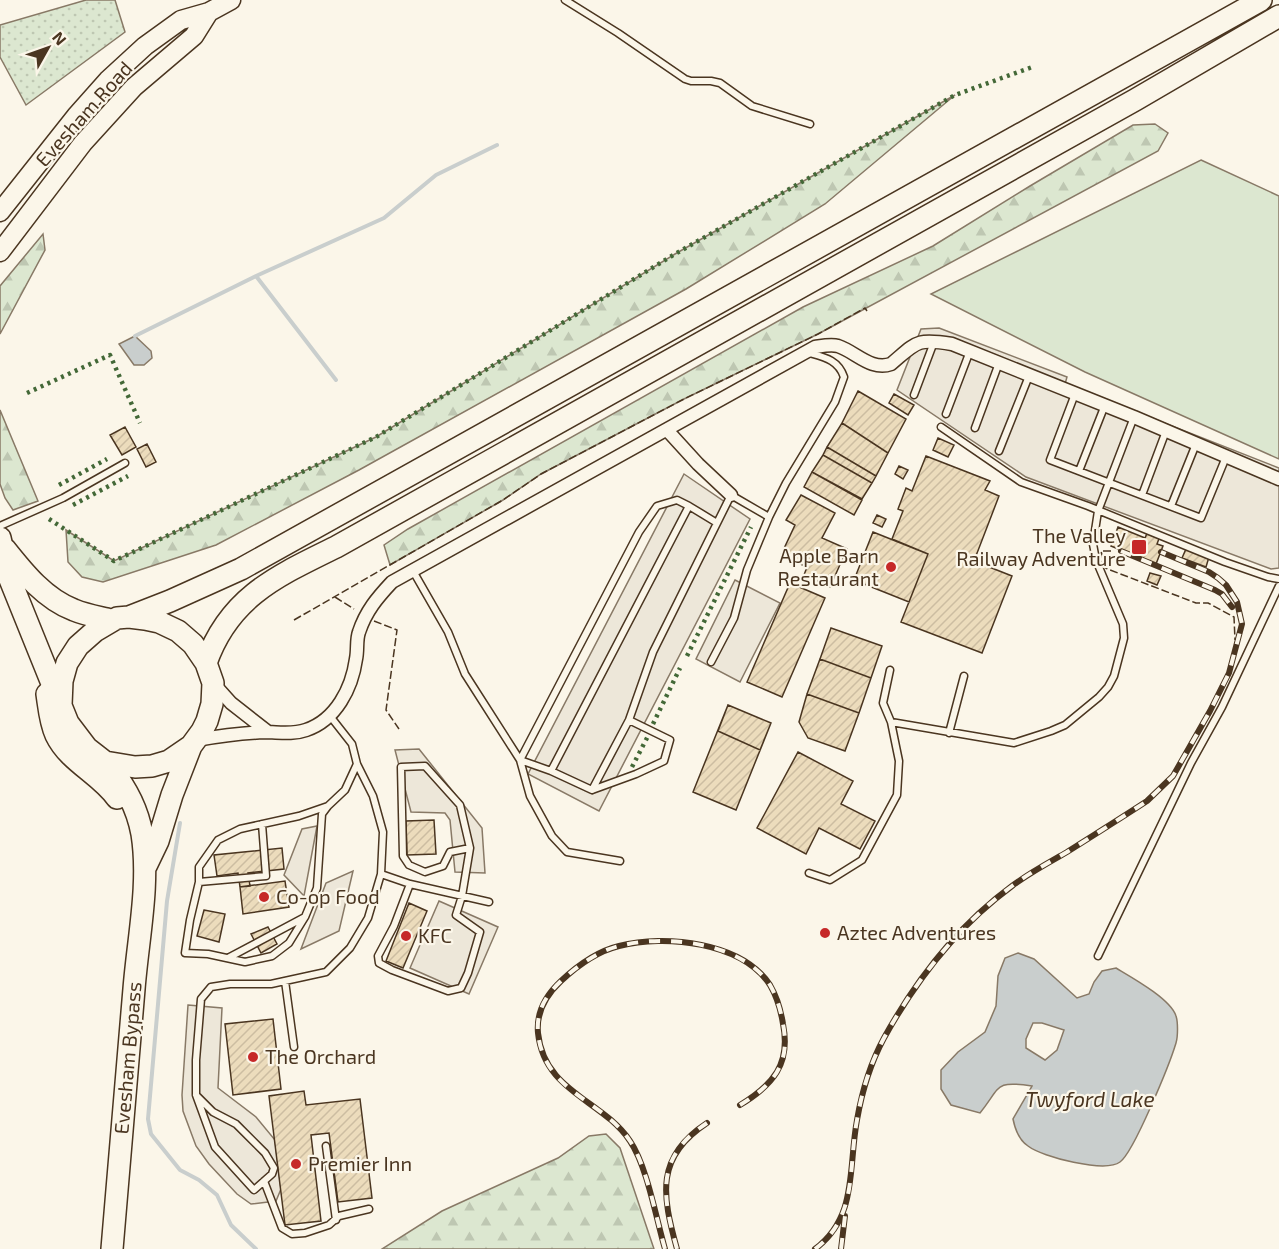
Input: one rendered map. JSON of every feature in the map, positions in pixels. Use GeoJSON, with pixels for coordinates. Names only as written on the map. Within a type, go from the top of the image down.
{"type":"FeatureCollection","features":[{"type":"Feature","properties":{"kind":"highway"},"geometry":{"type":"LineString","coordinates":[[61,705],[62,681],[67,663],[78,646],[95,631],[120,618],[170,601],[241,569],[1261,0]]}},
{"type":"Feature","properties":{"kind":"highway"},"geometry":{"type":"LineString","coordinates":[[206,663],[213,641],[230,616],[246,599],[276,578],[336,547],[1115,111],[1279,16]]}},
{"type":"Feature","properties":{"kind":"highway"},"geometry":{"type":"LineString","coordinates":[[1,537],[20,568],[57,602],[75,611],[159,622],[178,631],[193,644],[206,663],[213,683],[212,704],[202,731],[193,743],[169,761],[135,768],[105,762],[76,737],[68,723],[9,577],[1,537]]}},
{"type":"Feature","properties":{"kind":"highway"},"geometry":{"type":"LineString","coordinates":[[43,663],[50,713],[57,736],[76,760],[107,784],[118,798],[130,830],[133,849],[132,885],[142,904]]}},
{"type":"Feature","properties":{"kind":"highway","name":"Evesham Bypass"},"geometry":{"type":"LineString","coordinates":[[146,867],[158,841],[172,795],[193,743]]}},
{"type":"Feature","properties":{"kind":"highway","name":"Evesham Bypass"},"geometry":{"type":"LineString","coordinates":[[105,762],[120,778],[136,812],[146,867],[112,1249]]}},
{"type":"Feature","properties":{"kind":"main road","name":"Evesham Road"},"geometry":{"type":"LineString","coordinates":[[0,212],[76,116],[108,80],[145,46],[181,20],[209,12],[231,0]]}},
{"type":"Feature","properties":{"kind":"main road","name":"Evesham Road"},"geometry":{"type":"LineString","coordinates":[[0,252],[83,143],[134,87],[194,36],[209,12]]}},
{"type":"Feature","properties":{"kind":"street"},"geometry":{"type":"LineString","coordinates":[[193,743],[220,736],[268,732],[285,734],[304,731],[316,726],[330,716],[349,690],[356,659],[358,633],[371,604],[392,582],[815,347],[839,346],[866,361],[886,366],[917,343],[934,341],[970,350],[1279,479]]}},
{"type":"Feature","properties":{"kind":"street"},"geometry":{"type":"LineString","coordinates":[[667,430],[731,495]]}},
{"type":"Feature","properties":{"kind":"street"},"geometry":{"type":"LineString","coordinates":[[213,683],[231,703],[268,732]]}},
{"type":"Feature","properties":{"kind":"lane"},"geometry":{"type":"LineString","coordinates":[[565,0],[685,79],[720,83],[752,106],[810,124]]}},
{"type":"Feature","properties":{"kind":"lane"},"geometry":{"type":"LineString","coordinates":[[914,395],[934,341]]}},
{"type":"Feature","properties":{"kind":"lane"},"geometry":{"type":"LineString","coordinates":[[946,414],[970,350]]}},
{"type":"Feature","properties":{"kind":"lane"},"geometry":{"type":"LineString","coordinates":[[711,662],[734,618],[747,570],[769,517],[786,483],[835,402],[844,377],[842,370],[831,360],[803,352]]}},
{"type":"Feature","properties":{"kind":"lane"},"geometry":{"type":"LineString","coordinates":[[975,428],[999,362]]}},
{"type":"Feature","properties":{"kind":"lane"},"geometry":{"type":"LineString","coordinates":[[999,451],[1030,375]]}},
{"type":"Feature","properties":{"kind":"lane"},"geometry":{"type":"LineString","coordinates":[[1075,394],[1050,460],[1201,518],[1226,456]]}},
{"type":"Feature","properties":{"kind":"lane"},"geometry":{"type":"LineString","coordinates":[[1079,471],[1105,405]]}},
{"type":"Feature","properties":{"kind":"lane"},"geometry":{"type":"LineString","coordinates":[[891,722],[1014,743],[1065,725],[1108,687],[1114,676],[1124,638],[1123,624],[1096,560],[1093,544],[1098,511],[1134,417]]}},
{"type":"Feature","properties":{"kind":"lane"},"geometry":{"type":"LineString","coordinates":[[941,427],[1021,482],[1225,561],[1279,579]]}},
{"type":"Feature","properties":{"kind":"lane"},"geometry":{"type":"LineString","coordinates":[[1142,495],[1166,431]]}},
{"type":"Feature","properties":{"kind":"lane"},"geometry":{"type":"LineString","coordinates":[[1171,506],[1196,443]]}},
{"type":"Feature","properties":{"kind":"lane"},"geometry":{"type":"LineString","coordinates":[[1,537],[124,463]]}},
{"type":"Feature","properties":{"kind":"lane"},"geometry":{"type":"LineString","coordinates":[[592,790],[629,720],[653,652],[731,495],[769,517]]}},
{"type":"Feature","properties":{"kind":"lane"},"geometry":{"type":"LineString","coordinates":[[520,760],[639,532],[657,506],[677,500],[717,523]]}},
{"type":"Feature","properties":{"kind":"lane"},"geometry":{"type":"LineString","coordinates":[[551,771],[689,506]]}},
{"type":"Feature","properties":{"kind":"lane"},"geometry":{"type":"LineString","coordinates":[[413,571],[448,632],[465,674],[520,760],[530,796],[552,836],[567,852],[620,861]]}},
{"type":"Feature","properties":{"kind":"lane"},"geometry":{"type":"LineString","coordinates":[[1098,956],[1191,763],[1222,707],[1279,586]]}},
{"type":"Feature","properties":{"kind":"lane"},"geometry":{"type":"LineString","coordinates":[[809,873],[831,880],[862,860],[897,795],[899,761],[891,722],[883,703],[890,670]]}},
{"type":"Feature","properties":{"kind":"lane"},"geometry":{"type":"LineString","coordinates":[[949,733],[964,676]]}},
{"type":"Feature","properties":{"kind":"lane"},"geometry":{"type":"LineString","coordinates":[[196,1095],[213,1112],[236,1124],[265,1153],[274,1168],[272,1174],[254,1190],[215,1147],[196,1095],[196,1060],[201,999],[211,987],[230,984],[271,984],[326,972],[350,948],[368,918],[381,874],[383,832],[373,796],[357,764],[352,744],[330,716]]}},
{"type":"Feature","properties":{"kind":"lane"},"geometry":{"type":"LineString","coordinates":[[520,760],[592,790],[664,761],[670,740],[629,720]]}},
{"type":"Feature","properties":{"kind":"lane"},"geometry":{"type":"LineString","coordinates":[[328,806],[299,816],[240,829],[218,840],[199,867],[199,882],[185,953],[208,954],[245,962],[272,956],[289,943],[305,917],[317,888],[322,814],[345,790],[357,764]]}},
{"type":"Feature","properties":{"kind":"lane"},"geometry":{"type":"LineString","coordinates":[[410,884],[394,926],[378,956],[379,963],[448,991],[461,988],[468,973],[480,932],[456,915],[462,896],[470,848],[460,805],[425,766],[401,767],[403,856],[409,865],[425,872],[443,866],[450,852],[470,848]]}},
{"type":"Feature","properties":{"kind":"lane"},"geometry":{"type":"LineString","coordinates":[[199,882],[266,876],[262,824]]}},
{"type":"Feature","properties":{"kind":"lane"},"geometry":{"type":"LineString","coordinates":[[381,874],[410,884],[489,902]]}},
{"type":"Feature","properties":{"kind":"lane"},"geometry":{"type":"LineString","coordinates":[[228,958],[305,917]]}},
{"type":"Feature","properties":{"kind":"lane"},"geometry":{"type":"LineString","coordinates":[[285,981],[294,1047]]}},
{"type":"Feature","properties":{"kind":"lane"},"geometry":{"type":"LineString","coordinates":[[326,1146],[336,1220]]}},
{"type":"Feature","properties":{"kind":"lane"},"geometry":{"type":"LineString","coordinates":[[264,1181],[282,1228],[292,1234],[317,1230],[339,1216],[369,1209]]}},
{"type":"Feature","properties":{"kind":"green space"},"geometry":{"type":"Polygon","coordinates":[[[86,0],[115,0],[125,32],[26,105],[0,57],[0,25],[86,0]]]}},
{"type":"Feature","properties":{"kind":"green space"},"geometry":{"type":"Polygon","coordinates":[[[955,95],[825,204],[686,289],[359,470],[216,545],[103,582],[82,577],[68,562],[66,530],[114,561],[376,437],[675,254],[955,95]]]}},
{"type":"Feature","properties":{"kind":"green space"},"geometry":{"type":"Polygon","coordinates":[[[1155,124],[1168,133],[1158,151],[818,334],[684,399],[541,474],[503,500],[390,565],[384,545],[408,529],[803,307],[933,246],[1133,125],[1155,124]]]}},
{"type":"Feature","properties":{"kind":"green space"},"geometry":{"type":"Polygon","coordinates":[[[1201,160],[1279,196],[1279,459],[1085,372],[931,294],[1201,160]]]}},
{"type":"Feature","properties":{"kind":"green space"},"geometry":{"type":"Polygon","coordinates":[[[43,234],[45,250],[0,334],[0,286],[43,234]]]}},
{"type":"Feature","properties":{"kind":"green space"},"geometry":{"type":"Polygon","coordinates":[[[0,410],[38,501],[13,510],[0,484],[0,410]]]}},
{"type":"Feature","properties":{"kind":"green space"},"geometry":{"type":"Polygon","coordinates":[[[606,1134],[620,1148],[654,1249],[382,1249],[442,1211],[558,1158],[589,1136],[606,1134]]]}},
{"type":"Feature","properties":{"kind":"shaded area"},"geometry":{"type":"Polygon","coordinates":[[[939,328],[1067,377],[1065,384],[1279,468],[1279,568],[1271,569],[1026,477],[897,390],[921,329],[939,328]]]}},
{"type":"Feature","properties":{"kind":"shaded area"},"geometry":{"type":"Polygon","coordinates":[[[684,474],[750,519],[599,811],[528,774],[684,474]]]}},
{"type":"Feature","properties":{"kind":"shaded area"},"geometry":{"type":"Polygon","coordinates":[[[735,580],[780,603],[740,682],[696,659],[735,580]]]}},
{"type":"Feature","properties":{"kind":"shaded area"},"geometry":{"type":"Polygon","coordinates":[[[419,749],[482,828],[485,873],[455,872],[450,820],[445,813],[411,812],[395,750],[419,749]]]}},
{"type":"Feature","properties":{"kind":"shaded area"},"geometry":{"type":"Polygon","coordinates":[[[317,826],[304,896],[284,875],[302,829],[317,826]]]}},
{"type":"Feature","properties":{"kind":"shaded area"},"geometry":{"type":"Polygon","coordinates":[[[353,871],[339,931],[301,949],[326,883],[353,871]]]}},
{"type":"Feature","properties":{"kind":"shaded area"},"geometry":{"type":"Polygon","coordinates":[[[439,901],[498,927],[469,994],[410,968],[439,901]]]}},
{"type":"Feature","properties":{"kind":"shaded area"},"geometry":{"type":"Polygon","coordinates":[[[188,1005],[222,1008],[218,1088],[256,1117],[275,1140],[281,1189],[276,1201],[251,1204],[237,1194],[209,1164],[196,1146],[183,1111],[182,1095],[188,1005]]]}},
{"type":"Feature","properties":{"kind":"water"},"geometry":{"type":"Polygon","coordinates":[[[135,336],[151,351],[152,358],[144,365],[134,365],[119,344],[135,336]]]}},
{"type":"Feature","properties":{"kind":"water","name":"Twyford Lake"},"geometry":{"type":"Polygon","coordinates":[[[1018,953],[1034,959],[1077,998],[1089,994],[1102,971],[1116,968],[1150,989],[1173,1009],[1177,1019],[1177,1040],[1142,1125],[1134,1142],[1120,1162],[1112,1165],[1088,1165],[1046,1155],[1025,1144],[1018,1134],[1013,1119],[1032,1086],[1004,1085],[996,1091],[980,1113],[951,1105],[941,1089],[941,1070],[958,1052],[985,1032],[996,1006],[998,976],[1005,958],[1018,953]],[[1033,1023],[1026,1039],[1026,1048],[1045,1060],[1057,1050],[1064,1030],[1042,1023],[1033,1023]]]}},
{"type":"Feature","properties":{"kind":"building"},"geometry":{"type":"Polygon","coordinates":[[[858,391],[906,419],[888,453],[842,423],[858,391]]]}},
{"type":"Feature","properties":{"kind":"building"},"geometry":{"type":"Polygon","coordinates":[[[894,394],[914,405],[908,415],[889,403],[894,394]]]}},
{"type":"Feature","properties":{"kind":"building"},"geometry":{"type":"Polygon","coordinates":[[[842,423],[888,453],[876,476],[827,447],[842,423]]]}},
{"type":"Feature","properties":{"kind":"building"},"geometry":{"type":"Polygon","coordinates":[[[125,427],[136,447],[122,455],[110,435],[125,427]]]}},
{"type":"Feature","properties":{"kind":"building"},"geometry":{"type":"Polygon","coordinates":[[[938,438],[954,445],[948,457],[933,450],[938,438]]]}},
{"type":"Feature","properties":{"kind":"building"},"geometry":{"type":"Polygon","coordinates":[[[147,444],[156,462],[146,467],[137,449],[147,444]]]}},
{"type":"Feature","properties":{"kind":"building"},"geometry":{"type":"Polygon","coordinates":[[[827,447],[876,476],[872,483],[823,455],[827,447]]]}},
{"type":"Feature","properties":{"kind":"building"},"geometry":{"type":"Polygon","coordinates":[[[823,455],[872,483],[862,499],[812,472],[823,455]]]}},
{"type":"Feature","properties":{"kind":"building"},"geometry":{"type":"Polygon","coordinates":[[[926,456],[990,481],[985,490],[999,496],[974,561],[1012,576],[982,653],[901,622],[928,554],[892,539],[903,511],[898,509],[906,488],[912,491],[926,456]]]}},
{"type":"Feature","properties":{"kind":"building"},"geometry":{"type":"Polygon","coordinates":[[[899,466],[908,470],[903,479],[895,474],[899,466]]]}},
{"type":"Feature","properties":{"kind":"building"},"geometry":{"type":"Polygon","coordinates":[[[812,472],[862,500],[854,515],[804,487],[812,472]]]}},
{"type":"Feature","properties":{"kind":"building"},"geometry":{"type":"Polygon","coordinates":[[[801,495],[835,513],[822,538],[847,549],[830,587],[804,575],[807,567],[781,555],[795,525],[786,520],[801,495]]]}},
{"type":"Feature","properties":{"kind":"building"},"geometry":{"type":"Polygon","coordinates":[[[877,515],[886,519],[882,527],[873,523],[877,515]]]}},
{"type":"Feature","properties":{"kind":"building"},"geometry":{"type":"Polygon","coordinates":[[[1118,527],[1145,538],[1148,531],[1160,536],[1157,544],[1163,546],[1156,564],[1111,546],[1118,527]]]}},
{"type":"Feature","properties":{"kind":"building","name":"Apple Barn Restaurant"},"geometry":{"type":"Polygon","coordinates":[[[873,532],[928,554],[909,602],[854,580],[873,532]]]}},
{"type":"Feature","properties":{"kind":"building"},"geometry":{"type":"Polygon","coordinates":[[[1186,549],[1209,557],[1206,567],[1182,558],[1186,549]]]}},
{"type":"Feature","properties":{"kind":"building"},"geometry":{"type":"Polygon","coordinates":[[[1150,573],[1161,576],[1157,585],[1147,581],[1150,573]]]}},
{"type":"Feature","properties":{"kind":"building"},"geometry":{"type":"Polygon","coordinates":[[[790,583],[825,598],[782,697],[747,682],[790,583]]]}},
{"type":"Feature","properties":{"kind":"building"},"geometry":{"type":"Polygon","coordinates":[[[831,628],[882,646],[871,678],[820,659],[831,628]]]}},
{"type":"Feature","properties":{"kind":"building"},"geometry":{"type":"Polygon","coordinates":[[[820,659],[871,678],[859,713],[807,694],[820,659]]]}},
{"type":"Feature","properties":{"kind":"building"},"geometry":{"type":"Polygon","coordinates":[[[807,694],[859,713],[845,751],[808,738],[799,722],[807,694]]]}},
{"type":"Feature","properties":{"kind":"building"},"geometry":{"type":"Polygon","coordinates":[[[728,705],[771,723],[736,810],[693,792],[728,705]]]}},
{"type":"Feature","properties":{"kind":"building"},"geometry":{"type":"Polygon","coordinates":[[[728,705],[771,723],[760,750],[718,731],[728,705]]]}},
{"type":"Feature","properties":{"kind":"building"},"geometry":{"type":"Polygon","coordinates":[[[798,752],[853,781],[841,804],[875,821],[860,849],[819,828],[806,854],[757,828],[798,752]]]}},
{"type":"Feature","properties":{"kind":"building"},"geometry":{"type":"Polygon","coordinates":[[[434,820],[436,854],[407,855],[406,821],[434,820]]]}},
{"type":"Feature","properties":{"kind":"building"},"geometry":{"type":"Polygon","coordinates":[[[282,848],[284,869],[248,873],[250,886],[240,887],[238,873],[217,876],[214,855],[282,848]]]}},
{"type":"Feature","properties":{"kind":"building","name":"Co-op Food"},"geometry":{"type":"Polygon","coordinates":[[[285,881],[289,907],[243,914],[240,887],[285,881]]]}},
{"type":"Feature","properties":{"kind":"building","name":"KFC"},"geometry":{"type":"Polygon","coordinates":[[[409,903],[427,911],[403,968],[386,961],[409,903]]]}},
{"type":"Feature","properties":{"kind":"building"},"geometry":{"type":"Polygon","coordinates":[[[204,910],[225,914],[219,942],[197,936],[204,910]]]}},
{"type":"Feature","properties":{"kind":"building"},"geometry":{"type":"Polygon","coordinates":[[[268,927],[277,944],[261,953],[251,934],[268,927]]]}},
{"type":"Feature","properties":{"kind":"building","name":"The Orchard"},"geometry":{"type":"Polygon","coordinates":[[[273,1019],[281,1089],[233,1095],[225,1024],[273,1019]]]}},
{"type":"Feature","properties":{"kind":"building","name":"Premier Inn"},"geometry":{"type":"Polygon","coordinates":[[[304,1091],[306,1105],[360,1099],[372,1198],[338,1202],[329,1133],[311,1135],[321,1221],[285,1225],[269,1096],[304,1091]]]}},
{"type":"Feature","properties":{"kind":"waterway"},"geometry":{"type":"LineString","coordinates":[[135,336],[256,276],[384,218],[436,175],[497,145]]}},
{"type":"Feature","properties":{"kind":"waterway"},"geometry":{"type":"LineString","coordinates":[[256,276],[336,380]]}},
{"type":"Feature","properties":{"kind":"waterway"},"geometry":{"type":"LineString","coordinates":[[180,823],[167,901],[148,1119],[151,1134],[180,1170],[199,1180],[217,1195],[231,1225],[256,1249]]}},
{"type":"Feature","properties":{"kind":"railway"},"geometry":{"type":"LineString","coordinates":[[1121,551],[1215,590],[1222,594],[1232,607]]}},
{"type":"Feature","properties":{"kind":"railway"},"geometry":{"type":"LineString","coordinates":[[815,1249],[829,1236],[845,1207],[854,1138],[867,1078],[884,1038],[910,995],[940,955],[993,901],[1025,877],[1147,801],[1173,776],[1229,673],[1242,624],[1237,602],[1226,585],[1209,572],[1161,552]]}},
{"type":"Feature","properties":{"kind":"railway"},"geometry":{"type":"LineString","coordinates":[[665,1249],[646,1178],[630,1141],[619,1127],[563,1082],[551,1069],[543,1053],[538,1033],[543,1004],[556,986],[574,970],[596,955],[619,946],[638,942],[680,942],[701,945],[741,959],[757,970],[770,985],[780,1009],[785,1038],[782,1062],[777,1072],[762,1090],[740,1105]]}},
{"type":"Feature","properties":{"kind":"railway"},"geometry":{"type":"LineString","coordinates":[[677,1249],[668,1211],[667,1178],[678,1149],[707,1123]]}},
{"type":"Feature","properties":{"kind":"railway"},"geometry":{"type":"LineString","coordinates":[[841,1249],[845,1216]]}},
{"type":"Feature","properties":{"kind":"hedge"},"geometry":{"type":"LineString","coordinates":[[49,519],[114,561],[376,437],[675,254],[955,95],[1035,66]]}},
{"type":"Feature","properties":{"kind":"hedge"},"geometry":{"type":"LineString","coordinates":[[27,393],[110,355],[140,423]]}},
{"type":"Feature","properties":{"kind":"hedge"},"geometry":{"type":"LineString","coordinates":[[59,485],[107,459]]}},
{"type":"Feature","properties":{"kind":"hedge"},"geometry":{"type":"LineString","coordinates":[[73,505],[128,476]]}},
{"type":"Feature","properties":{"kind":"hedge"},"geometry":{"type":"LineString","coordinates":[[687,656],[751,527]]}},
{"type":"Feature","properties":{"kind":"hedge"},"geometry":{"type":"LineString","coordinates":[[653,724],[680,668]]}},
{"type":"Feature","properties":{"kind":"hedge"},"geometry":{"type":"LineString","coordinates":[[632,767],[648,736]]}},
{"type":"Feature","properties":{"kind":"fence"},"geometry":{"type":"LineString","coordinates":[[294,620],[503,500],[541,474],[865,308],[867,311]]}},
{"type":"Feature","properties":{"kind":"fence"},"geometry":{"type":"LineString","coordinates":[[1111,551],[1101,551],[1105,568],[1196,603],[1208,603],[1234,617],[1235,640]]}},
{"type":"Feature","properties":{"kind":"fence"},"geometry":{"type":"LineString","coordinates":[[335,597],[354,609]]}},
{"type":"Feature","properties":{"kind":"fence"},"geometry":{"type":"LineString","coordinates":[[374,621],[397,630],[386,710],[399,729]]}},
{"type":"Feature","properties":{"kind":"place","name":"The Valley Railway Adventure"},"geometry":{"type":"Point","coordinates":[1139,547]}},
{"type":"Feature","properties":{"kind":"place","name":"Apple Barn Restaurant"},"geometry":{"type":"Point","coordinates":[891,567]}},
{"type":"Feature","properties":{"kind":"place","name":"Co-op Food"},"geometry":{"type":"Point","coordinates":[264,897]}},
{"type":"Feature","properties":{"kind":"place","name":"Aztec Adventures"},"geometry":{"type":"Point","coordinates":[825,933]}},
{"type":"Feature","properties":{"kind":"place","name":"KFC"},"geometry":{"type":"Point","coordinates":[406,936]}},
{"type":"Feature","properties":{"kind":"place","name":"The Orchard"},"geometry":{"type":"Point","coordinates":[253,1057]}},
{"type":"Feature","properties":{"kind":"place","name":"Premier Inn"},"geometry":{"type":"Point","coordinates":[296,1164]}}]}
